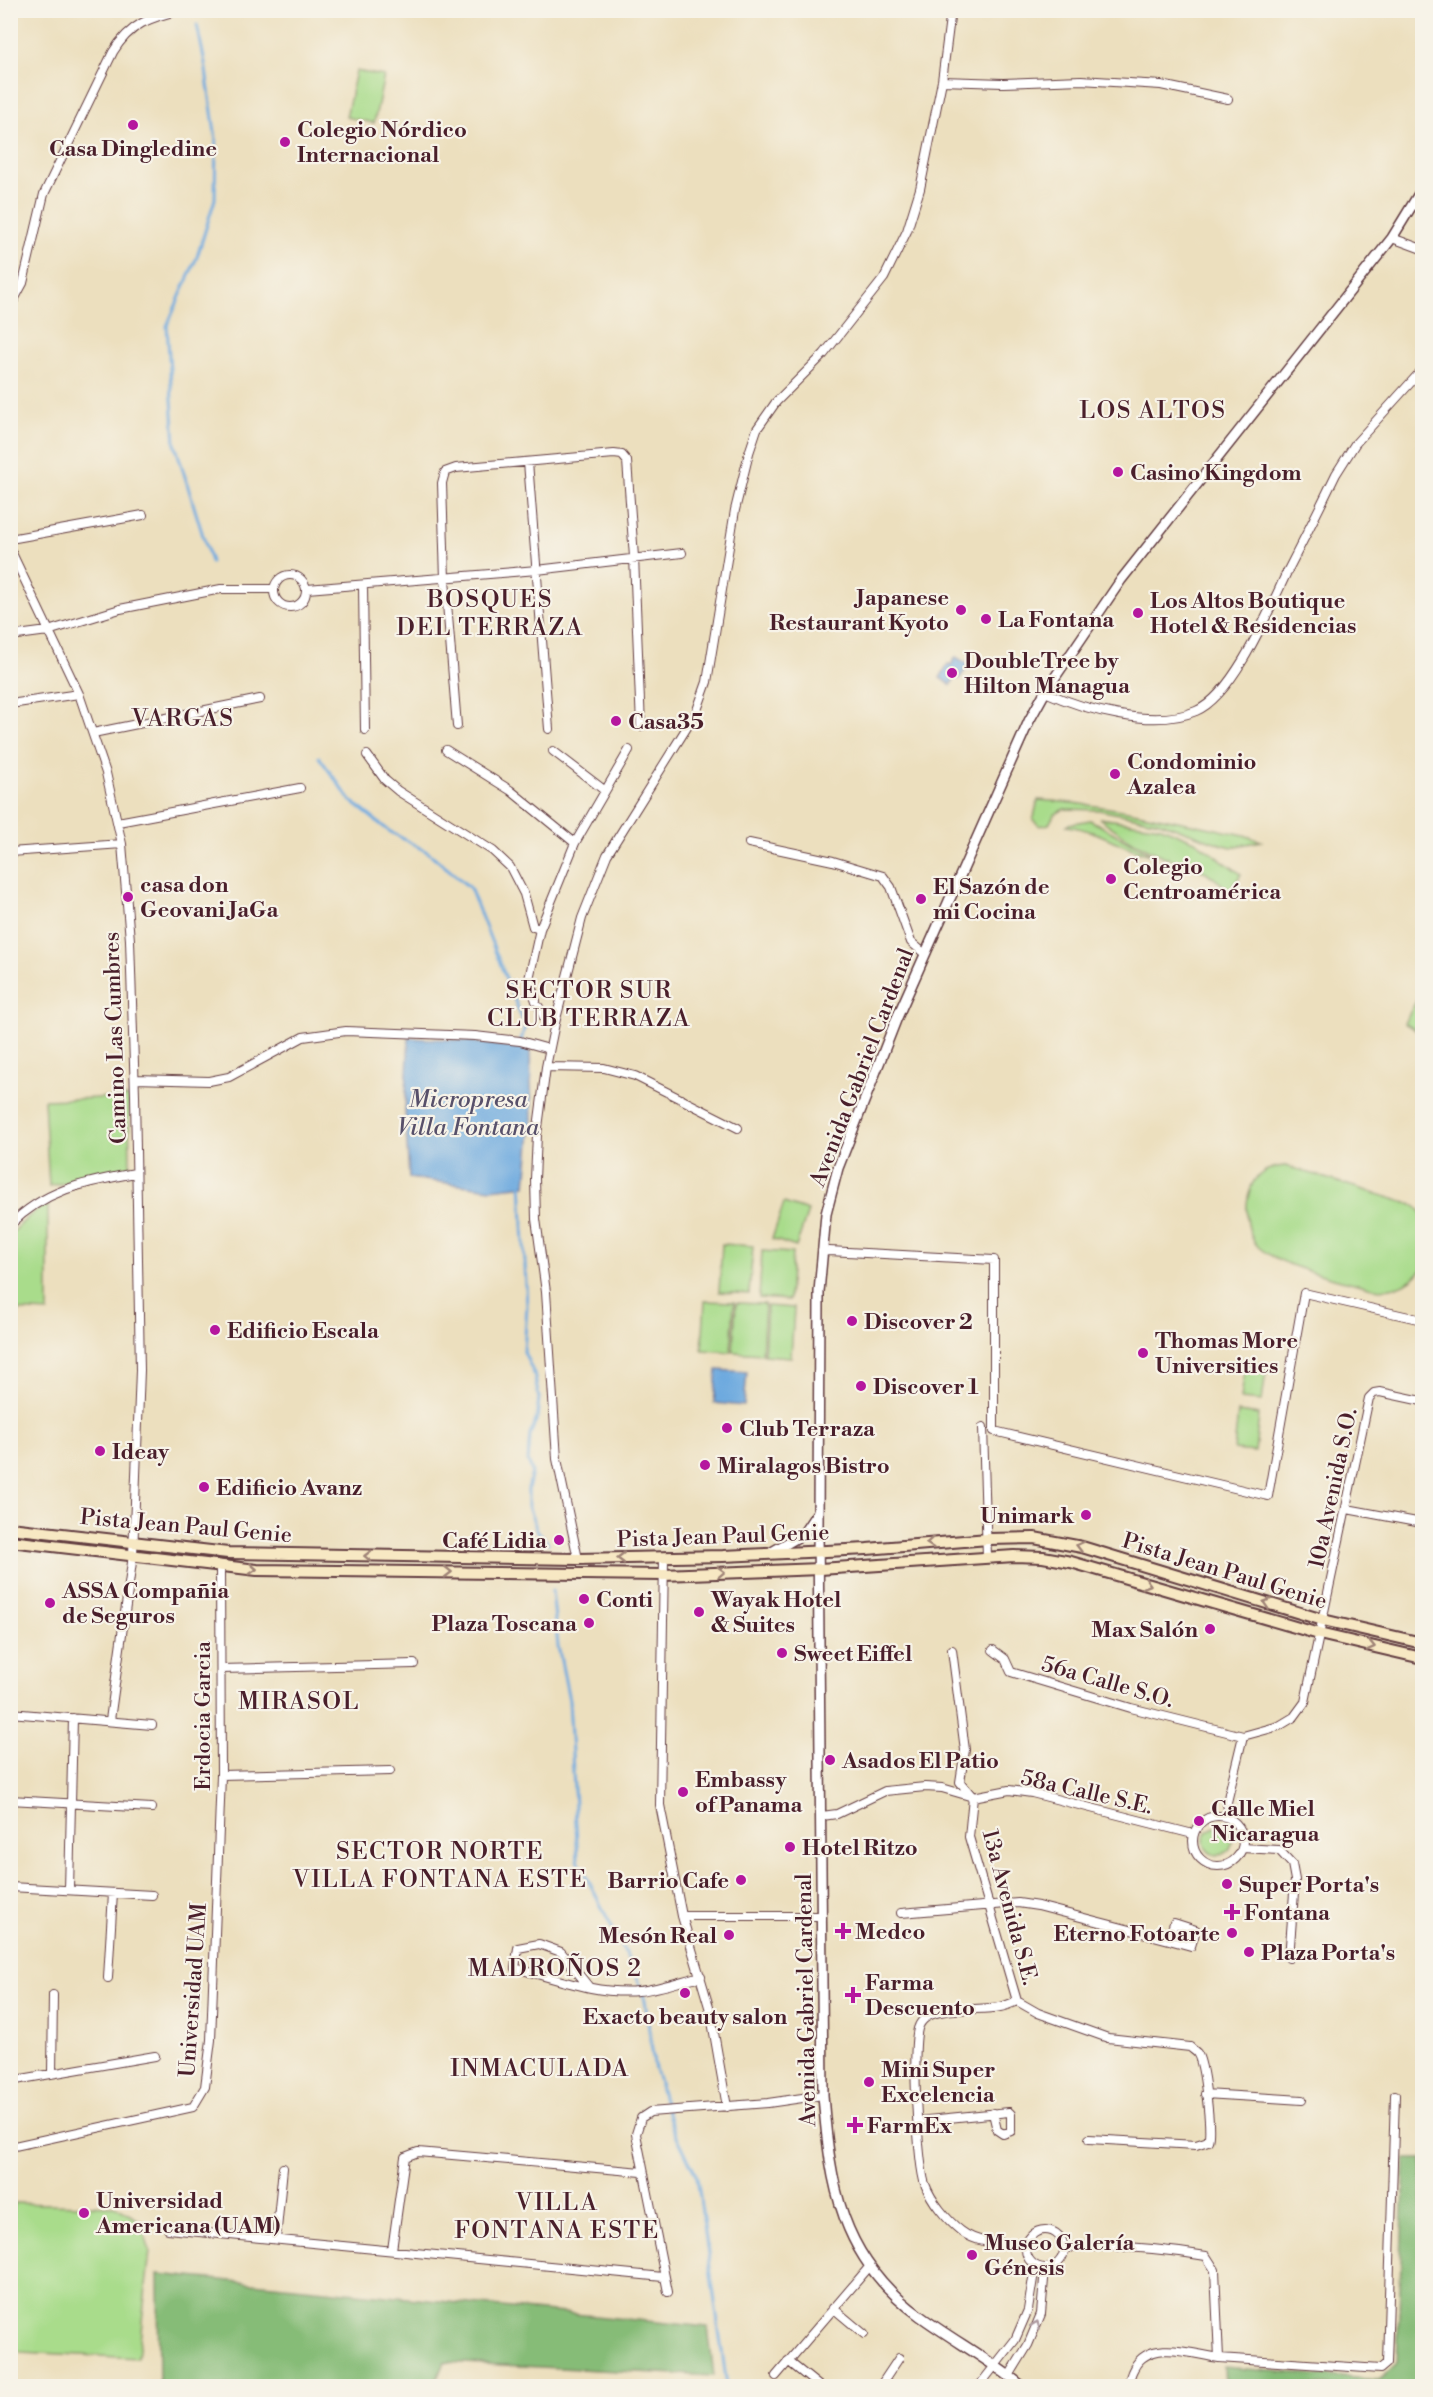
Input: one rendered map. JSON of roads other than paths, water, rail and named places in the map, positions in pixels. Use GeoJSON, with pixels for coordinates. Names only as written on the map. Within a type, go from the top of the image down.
{"type":"FeatureCollection","features":[{"type":"Feature","properties":{"kind":"main road","name":"Pista Jean Paul Genie"},"geometry":{"type":"LineString","coordinates":[[10,1529],[23,1529],[133,1548],[220,1567],[257,1570],[663,1575],[820,1569],[987,1557],[1043,1557],[1071,1562],[1319,1634],[1422,1658]]}},
{"type":"Feature","properties":{"kind":"main road","name":"Pista Jean Paul Genie"},"geometry":{"type":"LineString","coordinates":[[133,1548],[578,1559],[819,1552],[988,1539],[1035,1538],[1082,1547],[1323,1620],[1422,1643]]}},
{"type":"Feature","properties":{"kind":"main road"},"geometry":{"type":"LineString","coordinates":[[10,1541],[38,1544],[59,1541],[133,1548]]}},
{"type":"Feature","properties":{"kind":"main road"},"geometry":{"type":"LineString","coordinates":[[492,1573],[522,1568],[569,1567],[576,1564],[578,1559],[586,1566],[610,1574]]}},
{"type":"Feature","properties":{"kind":"street"},"geometry":{"type":"LineString","coordinates":[[10,307],[23,283],[44,194],[113,52],[128,32],[137,25],[153,16],[181,10]]}},
{"type":"Feature","properties":{"kind":"street"},"geometry":{"type":"LineString","coordinates":[[578,1559],[557,1459],[546,1292],[536,1219],[537,1136],[546,1067],[555,1023],[582,918],[607,855],[696,713],[707,682],[735,510],[757,429],[776,402],[824,354],[884,278],[907,231],[920,189],[942,81],[951,10]]}},
{"type":"Feature","properties":{"kind":"street"},"geometry":{"type":"LineString","coordinates":[[942,81],[1003,83],[1081,80],[1161,85],[1228,99]]}},
{"type":"Feature","properties":{"kind":"street","name":"Avenida Gabriel Cardenal"},"geometry":{"type":"LineString","coordinates":[[1022,2386],[907,2306],[870,2266],[849,2230],[837,2200],[828,2154],[823,2095],[818,1511],[819,1292],[825,1214],[838,1168],[896,1020],[1029,721],[1045,693],[1120,580],[1392,238],[1422,189]]}},
{"type":"Feature","properties":{"kind":"street"},"geometry":{"type":"LineString","coordinates":[[1392,238],[1422,249]]}},
{"type":"Feature","properties":{"kind":"street"},"geometry":{"type":"LineString","coordinates":[[1045,693],[1066,702],[1106,712],[1148,718],[1172,718],[1196,712],[1211,703],[1242,662],[1342,464],[1355,444],[1422,370]]}},
{"type":"Feature","properties":{"kind":"street"},"geometry":{"type":"LineString","coordinates":[[457,726],[445,579],[442,483],[446,472],[456,468],[622,455],[627,461],[634,557],[641,726]]}},
{"type":"Feature","properties":{"kind":"street"},"geometry":{"type":"LineString","coordinates":[[528,462],[549,729]]}},
{"type":"Feature","properties":{"kind":"street"},"geometry":{"type":"LineString","coordinates":[[10,539],[142,515]]}},
{"type":"Feature","properties":{"kind":"street","name":"Camino Las Cumbres"},"geometry":{"type":"LineString","coordinates":[[10,549],[13,563],[79,694],[93,733],[122,844],[130,940],[135,1079],[140,1370],[133,1548],[110,1720]]}},
{"type":"Feature","properties":{"kind":"street"},"geometry":{"type":"LineString","coordinates":[[307,589],[445,579],[681,553]]}},
{"type":"Feature","properties":{"kind":"street"},"geometry":{"type":"LineString","coordinates":[[285,575],[295,575],[303,580],[307,589],[306,597],[301,604],[286,607],[274,597],[273,589],[277,580],[285,575]]}},
{"type":"Feature","properties":{"kind":"street"},"geometry":{"type":"LineString","coordinates":[[363,585],[365,730]]}},
{"type":"Feature","properties":{"kind":"street"},"geometry":{"type":"LineString","coordinates":[[10,636],[48,631],[120,609],[221,589],[273,589]]}},
{"type":"Feature","properties":{"kind":"street"},"geometry":{"type":"LineString","coordinates":[[10,704],[79,694]]}},
{"type":"Feature","properties":{"kind":"street"},"geometry":{"type":"LineString","coordinates":[[93,733],[260,699]]}},
{"type":"Feature","properties":{"kind":"street"},"geometry":{"type":"LineString","coordinates":[[446,750],[510,790],[575,843]]}},
{"type":"Feature","properties":{"kind":"street"},"geometry":{"type":"LineString","coordinates":[[555,1023],[546,1022],[529,979],[540,929],[575,843],[629,750]]}},
{"type":"Feature","properties":{"kind":"street"},"geometry":{"type":"LineString","coordinates":[[554,751],[604,790]]}},
{"type":"Feature","properties":{"kind":"street"},"geometry":{"type":"LineString","coordinates":[[367,755],[385,780],[398,791],[493,851],[510,867],[524,894],[533,927],[540,929]]}},
{"type":"Feature","properties":{"kind":"street"},"geometry":{"type":"LineString","coordinates":[[118,822],[300,788]]}},
{"type":"Feature","properties":{"kind":"street"},"geometry":{"type":"LineString","coordinates":[[749,843],[833,861],[882,876],[891,887],[911,942],[925,954]]}},
{"type":"Feature","properties":{"kind":"street"},"geometry":{"type":"LineString","coordinates":[[10,852],[122,844]]}},
{"type":"Feature","properties":{"kind":"street"},"geometry":{"type":"LineString","coordinates":[[135,1079],[209,1081],[229,1077],[303,1037],[346,1031],[475,1036],[520,1041],[549,1049]]}},
{"type":"Feature","properties":{"kind":"street"},"geometry":{"type":"LineString","coordinates":[[546,1067],[604,1068],[635,1076],[738,1128]]}},
{"type":"Feature","properties":{"kind":"street"},"geometry":{"type":"LineString","coordinates":[[10,1225],[54,1192],[86,1182],[135,1173]]}},
{"type":"Feature","properties":{"kind":"street"},"geometry":{"type":"LineString","coordinates":[[822,1252],[994,1260],[994,1431],[1268,1496],[1304,1293],[1422,1320]]}},
{"type":"Feature","properties":{"kind":"street","name":"10a Avenida S.O."},"geometry":{"type":"LineString","coordinates":[[1243,1736],[1279,1726],[1294,1717],[1305,1702],[1369,1398],[1374,1393],[1380,1392],[1422,1401]]}},
{"type":"Feature","properties":{"kind":"street"},"geometry":{"type":"LineString","coordinates":[[983,1427],[987,1557]]}},
{"type":"Feature","properties":{"kind":"street"},"geometry":{"type":"LineString","coordinates":[[1347,1509],[1422,1523]]}},
{"type":"Feature","properties":{"kind":"street"},"geometry":{"type":"LineString","coordinates":[[766,1554],[787,1545],[803,1534],[818,1511]]}},
{"type":"Feature","properties":{"kind":"street"},"geometry":{"type":"LineString","coordinates":[[664,1558],[660,1804],[682,1916],[701,1976],[718,2047],[727,2107]]}},
{"type":"Feature","properties":{"kind":"street","name":"Erdocia Garcia"},"geometry":{"type":"LineString","coordinates":[[218,1829],[221,1775],[220,1567]]}},
{"type":"Feature","properties":{"kind":"street"},"geometry":{"type":"LineString","coordinates":[[952,1650],[965,1750],[960,1782],[973,1797]]}},
{"type":"Feature","properties":{"kind":"street","name":"56a Calle S.O."},"geometry":{"type":"LineString","coordinates":[[993,1650],[1005,1659],[1011,1672],[1131,1708],[1243,1736]]}},
{"type":"Feature","properties":{"kind":"street"},"geometry":{"type":"LineString","coordinates":[[220,1669],[414,1664]]}},
{"type":"Feature","properties":{"kind":"street"},"geometry":{"type":"LineString","coordinates":[[10,1713],[152,1725]]}},
{"type":"Feature","properties":{"kind":"street"},"geometry":{"type":"LineString","coordinates":[[69,1890],[73,1718]]}},
{"type":"Feature","properties":{"kind":"street"},"geometry":{"type":"LineString","coordinates":[[1229,1818],[1227,1802],[1243,1736]]}},
{"type":"Feature","properties":{"kind":"street"},"geometry":{"type":"LineString","coordinates":[[221,1775],[390,1771]]}},
{"type":"Feature","properties":{"kind":"street"},"geometry":{"type":"LineString","coordinates":[[1422,1777],[1422,1785]]}},
{"type":"Feature","properties":{"kind":"street"},"geometry":{"type":"LineString","coordinates":[[822,1816],[837,1814],[885,1791],[934,1788],[973,1797]]}},
{"type":"Feature","properties":{"kind":"street","name":"58a Calle S.E."},"geometry":{"type":"LineString","coordinates":[[973,1797],[1009,1790],[1032,1793],[1193,1834]]}},
{"type":"Feature","properties":{"kind":"street","name":"13a Avenida S.E."},"geometry":{"type":"LineString","coordinates":[[973,1797],[969,1838],[1017,2001]]}},
{"type":"Feature","properties":{"kind":"street"},"geometry":{"type":"LineString","coordinates":[[10,1800],[152,1808]]}},
{"type":"Feature","properties":{"kind":"street"},"geometry":{"type":"LineString","coordinates":[[1220,1816],[1229,1818],[1241,1831],[1242,1848],[1232,1862],[1215,1866],[1206,1864],[1195,1851],[1193,1834],[1204,1820],[1220,1816]]}},
{"type":"Feature","properties":{"kind":"street","name":"Universidad UAM"},"geometry":{"type":"LineString","coordinates":[[10,2147],[193,2106],[205,2086],[210,2040],[218,1829]]}},
{"type":"Feature","properties":{"kind":"street"},"geometry":{"type":"LineString","coordinates":[[1242,1848],[1279,1850],[1292,1864],[1294,1894],[1289,1958]]}},
{"type":"Feature","properties":{"kind":"street"},"geometry":{"type":"LineString","coordinates":[[10,1887],[152,1895]]}},
{"type":"Feature","properties":{"kind":"street"},"geometry":{"type":"LineString","coordinates":[[108,1978],[113,1893]]}},
{"type":"Feature","properties":{"kind":"street"},"geometry":{"type":"LineString","coordinates":[[901,1913],[1018,1903],[1038,1906],[1169,1940]]}},
{"type":"Feature","properties":{"kind":"street"},"geometry":{"type":"LineString","coordinates":[[682,1916],[822,1916]]}},
{"type":"Feature","properties":{"kind":"street"},"geometry":{"type":"LineString","coordinates":[[589,1987],[561,1952],[539,1944],[518,1948],[515,1968],[589,1987],[609,1991],[639,1991],[701,1976]]}},
{"type":"Feature","properties":{"kind":"street"},"geometry":{"type":"LineString","coordinates":[[52,2074],[53,1995]]}},
{"type":"Feature","properties":{"kind":"street"},"geometry":{"type":"LineString","coordinates":[[1026,2245],[984,2242],[970,2238],[959,2230],[935,2203],[925,2184],[920,2159],[918,2121],[916,2039],[919,2026],[925,2018],[936,2013],[1000,2007],[1017,2001],[1038,2013],[1108,2038],[1190,2047],[1198,2054],[1210,2135],[1208,2141],[1196,2145],[1089,2139]]}},
{"type":"Feature","properties":{"kind":"street"},"geometry":{"type":"LineString","coordinates":[[10,2081],[154,2056]]}},
{"type":"Feature","properties":{"kind":"street"},"geometry":{"type":"LineString","coordinates":[[1205,2094],[1302,2100]]}},
{"type":"Feature","properties":{"kind":"street"},"geometry":{"type":"LineString","coordinates":[[668,2292],[663,2277],[636,2134],[641,2118],[650,2112],[727,2107],[823,2095]]}},
{"type":"Feature","properties":{"kind":"street"},"geometry":{"type":"LineString","coordinates":[[1129,2386],[1129,2378],[1138,2360],[1150,2352],[1166,2350],[1219,2358],[1380,2369],[1387,2363],[1395,2096]]}},
{"type":"Feature","properties":{"kind":"street"},"geometry":{"type":"LineString","coordinates":[[918,2121],[993,2113]]}},
{"type":"Feature","properties":{"kind":"street"},"geometry":{"type":"LineString","coordinates":[[392,2250],[405,2157],[418,2152],[642,2172]]}},
{"type":"Feature","properties":{"kind":"street"},"geometry":{"type":"LineString","coordinates":[[276,2239],[282,2168]]}},
{"type":"Feature","properties":{"kind":"street"},"geometry":{"type":"LineString","coordinates":[[168,2229],[663,2277]]}},
{"type":"Feature","properties":{"kind":"street"},"geometry":{"type":"LineString","coordinates":[[1041,2230],[1047,2230],[1058,2235],[1064,2248],[1059,2262],[1045,2268],[1035,2266],[1028,2259],[1026,2245],[1030,2237],[1041,2230]]}},
{"type":"Feature","properties":{"kind":"street"},"geometry":{"type":"LineString","coordinates":[[1064,2248],[1089,2246],[1165,2250],[1206,2256],[1215,2270],[1219,2358]]}},
{"type":"Feature","properties":{"kind":"street"},"geometry":{"type":"LineString","coordinates":[[776,2376],[870,2266]]}},
{"type":"Feature","properties":{"kind":"street"},"geometry":{"type":"LineString","coordinates":[[979,2386],[1015,2340],[1028,2310],[1035,2266]]}},
{"type":"Feature","properties":{"kind":"street"},"geometry":{"type":"LineString","coordinates":[[1009,2376],[1028,2345],[1041,2314],[1045,2268]]}},
{"type":"Feature","properties":{"kind":"street"},"geometry":{"type":"LineString","coordinates":[[833,2308],[864,2334]]}},
{"type":"Feature","properties":{"kind":"street"},"geometry":{"type":"LineString","coordinates":[[891,2386],[883,2382],[899,2358]]}},
{"type":"Feature","properties":{"kind":"street"},"geometry":{"type":"LineString","coordinates":[[788,2361],[819,2386]]}},
{"type":"Feature","properties":{"kind":"water","name":"DoubleTree by Hilton Managua"},"geometry":{"type":"Polygon","coordinates":[[[956,657],[969,665],[959,679],[955,677],[951,685],[940,678],[948,664],[951,665],[956,657]]]}},
{"type":"Feature","properties":{"kind":"water","name":"Micropresa Villa Fontana"},"geometry":{"type":"Polygon","coordinates":[[[409,1038],[458,1040],[530,1050],[532,1121],[526,1185],[491,1189],[409,1178],[405,1111],[409,1038]]]}},
{"type":"Feature","properties":{"kind":"water"},"geometry":{"type":"Polygon","coordinates":[[[717,1370],[747,1372],[744,1406],[714,1403],[717,1370]]]}},
{"type":"Feature","properties":{"kind":"waterway"},"geometry":{"type":"LineString","coordinates":[[197,25],[216,140],[215,199],[197,257],[167,326],[175,444],[211,562]]}},
{"type":"Feature","properties":{"kind":"waterway"},"geometry":{"type":"LineString","coordinates":[[319,757],[351,801],[389,831],[429,853],[470,888],[525,1026],[518,1051]]}},
{"type":"Feature","properties":{"kind":"waterway"},"geometry":{"type":"LineString","coordinates":[[521,1182],[527,1306],[524,1352],[534,1374],[539,1397],[537,1418],[530,1435],[528,1461],[532,1472],[528,1489],[528,1507],[537,1530],[548,1543]]}},
{"type":"Feature","properties":{"kind":"waterway"},"geometry":{"type":"LineString","coordinates":[[552,1591],[558,1646],[569,1700],[578,1860],[638,1979],[645,2000],[654,2065],[671,2124],[697,2177],[727,2386]]}},
{"type":"Feature","properties":{"kind":"place","name":"Casa Dingledine"},"geometry":{"type":"Point","coordinates":[133,125]}},
{"type":"Feature","properties":{"kind":"place","name":"Colegio Nórdico Internacional"},"geometry":{"type":"Point","coordinates":[285,142]}},
{"type":"Feature","properties":{"kind":"place","name":"Casino Kingdom"},"geometry":{"type":"Point","coordinates":[1118,472]}},
{"type":"Feature","properties":{"kind":"place","name":"Japanese Restaurant Kyoto"},"geometry":{"type":"Point","coordinates":[961,610]}},
{"type":"Feature","properties":{"kind":"place","name":"Los Altos Boutique Hotel & Residencias"},"geometry":{"type":"Point","coordinates":[1138,613]}},
{"type":"Feature","properties":{"kind":"place","name":"La Fontana"},"geometry":{"type":"Point","coordinates":[986,619]}},
{"type":"Feature","properties":{"kind":"place","name":"DoubleTree by Hilton Managua"},"geometry":{"type":"Point","coordinates":[952,673]}},
{"type":"Feature","properties":{"kind":"place","name":"Casa35"},"geometry":{"type":"Point","coordinates":[616,721]}},
{"type":"Feature","properties":{"kind":"place","name":"Condominio Azalea"},"geometry":{"type":"Point","coordinates":[1115,774]}},
{"type":"Feature","properties":{"kind":"place","name":"Colegio Centroamérica"},"geometry":{"type":"Point","coordinates":[1111,879]}},
{"type":"Feature","properties":{"kind":"place","name":"casa don Geovani JaGa"},"geometry":{"type":"Point","coordinates":[128,897]}},
{"type":"Feature","properties":{"kind":"place","name":"El Sazón de mi Cocina"},"geometry":{"type":"Point","coordinates":[921,899]}},
{"type":"Feature","properties":{"kind":"place","name":"Discover 2"},"geometry":{"type":"Point","coordinates":[852,1321]}},
{"type":"Feature","properties":{"kind":"place","name":"Edificio Escala"},"geometry":{"type":"Point","coordinates":[215,1330]}},
{"type":"Feature","properties":{"kind":"place","name":"Thomas More Universities"},"geometry":{"type":"Point","coordinates":[1143,1353]}},
{"type":"Feature","properties":{"kind":"place","name":"Discover 1"},"geometry":{"type":"Point","coordinates":[861,1386]}},
{"type":"Feature","properties":{"kind":"place","name":"Club Terraza"},"geometry":{"type":"Point","coordinates":[727,1428]}},
{"type":"Feature","properties":{"kind":"place","name":"Ideay"},"geometry":{"type":"Point","coordinates":[100,1451]}},
{"type":"Feature","properties":{"kind":"place","name":"Miralagos Bistro"},"geometry":{"type":"Point","coordinates":[705,1465]}},
{"type":"Feature","properties":{"kind":"place","name":"Edificio Avanz"},"geometry":{"type":"Point","coordinates":[204,1487]}},
{"type":"Feature","properties":{"kind":"place","name":"Unimark"},"geometry":{"type":"Point","coordinates":[1086,1515]}},
{"type":"Feature","properties":{"kind":"place","name":"Café Lidia"},"geometry":{"type":"Point","coordinates":[559,1540]}},
{"type":"Feature","properties":{"kind":"place","name":"Conti"},"geometry":{"type":"Point","coordinates":[584,1599]}},
{"type":"Feature","properties":{"kind":"place","name":"ASSA Compañia de Seguros"},"geometry":{"type":"Point","coordinates":[50,1603]}},
{"type":"Feature","properties":{"kind":"place","name":"Wayak Hotel & Suites"},"geometry":{"type":"Point","coordinates":[699,1612]}},
{"type":"Feature","properties":{"kind":"place","name":"Plaza Toscana"},"geometry":{"type":"Point","coordinates":[589,1623]}},
{"type":"Feature","properties":{"kind":"place","name":"Max Salón"},"geometry":{"type":"Point","coordinates":[1210,1629]}},
{"type":"Feature","properties":{"kind":"place","name":"Sweet Eiffel"},"geometry":{"type":"Point","coordinates":[782,1653]}},
{"type":"Feature","properties":{"kind":"place","name":"Asados El Patio"},"geometry":{"type":"Point","coordinates":[830,1760]}},
{"type":"Feature","properties":{"kind":"place","name":"Embassy of Panama"},"geometry":{"type":"Point","coordinates":[683,1792]}},
{"type":"Feature","properties":{"kind":"place","name":"Calle Miel Nicaragua"},"geometry":{"type":"Point","coordinates":[1199,1821]}},
{"type":"Feature","properties":{"kind":"place","name":"Hotel Ritzo"},"geometry":{"type":"Point","coordinates":[790,1847]}},
{"type":"Feature","properties":{"kind":"place","name":"Barrio Cafe"},"geometry":{"type":"Point","coordinates":[741,1880]}},
{"type":"Feature","properties":{"kind":"place","name":"Super Porta's"},"geometry":{"type":"Point","coordinates":[1227,1884]}},
{"type":"Feature","properties":{"kind":"place","name":"Fontana"},"geometry":{"type":"Point","coordinates":[1232,1912]}},
{"type":"Feature","properties":{"kind":"place","name":"Medco"},"geometry":{"type":"Point","coordinates":[843,1931]}},
{"type":"Feature","properties":{"kind":"place","name":"Eterno Fotoarte"},"geometry":{"type":"Point","coordinates":[1232,1933]}},
{"type":"Feature","properties":{"kind":"place","name":"Mesón Real"},"geometry":{"type":"Point","coordinates":[729,1935]}},
{"type":"Feature","properties":{"kind":"place","name":"Plaza Porta's"},"geometry":{"type":"Point","coordinates":[1249,1952]}},
{"type":"Feature","properties":{"kind":"place","name":"Exacto beauty salon"},"geometry":{"type":"Point","coordinates":[685,1993]}},
{"type":"Feature","properties":{"kind":"place","name":"Farma Descuento"},"geometry":{"type":"Point","coordinates":[853,1995]}},
{"type":"Feature","properties":{"kind":"place","name":"Mini Super Excelencia"},"geometry":{"type":"Point","coordinates":[869,2082]}},
{"type":"Feature","properties":{"kind":"place","name":"FarmEx"},"geometry":{"type":"Point","coordinates":[855,2125]}},
{"type":"Feature","properties":{"kind":"place","name":"Universidad Americana (UAM)"},"geometry":{"type":"Point","coordinates":[84,2213]}},
{"type":"Feature","properties":{"kind":"place","name":"Museo Galería Génesis"},"geometry":{"type":"Point","coordinates":[972,2255]}},
{"type":"Feature","properties":{"kind":"district","name":"LOS ALTOS"},"geometry":{"type":"Point","coordinates":[1153,410]}},
{"type":"Feature","properties":{"kind":"district","name":"BOSQUES DEL TERRAZA"},"geometry":{"type":"Point","coordinates":[490,613]}},
{"type":"Feature","properties":{"kind":"district","name":"VARGAS"},"geometry":{"type":"Point","coordinates":[183,718]}},
{"type":"Feature","properties":{"kind":"district","name":"SECTOR SUR CLUB TERRAZA"},"geometry":{"type":"Point","coordinates":[589,1004]}},
{"type":"Feature","properties":{"kind":"district","name":"MIRASOL"},"geometry":{"type":"Point","coordinates":[299,1701]}},
{"type":"Feature","properties":{"kind":"district","name":"SECTOR NORTE VILLA FONTANA ESTE"},"geometry":{"type":"Point","coordinates":[440,1865]}},
{"type":"Feature","properties":{"kind":"district","name":"MADROÑOS 2"},"geometry":{"type":"Point","coordinates":[555,1968]}},
{"type":"Feature","properties":{"kind":"district","name":"INMACULADA"},"geometry":{"type":"Point","coordinates":[540,2068]}},
{"type":"Feature","properties":{"kind":"district","name":"VILLA FONTANA ESTE"},"geometry":{"type":"Point","coordinates":[557,2216]}}]}
